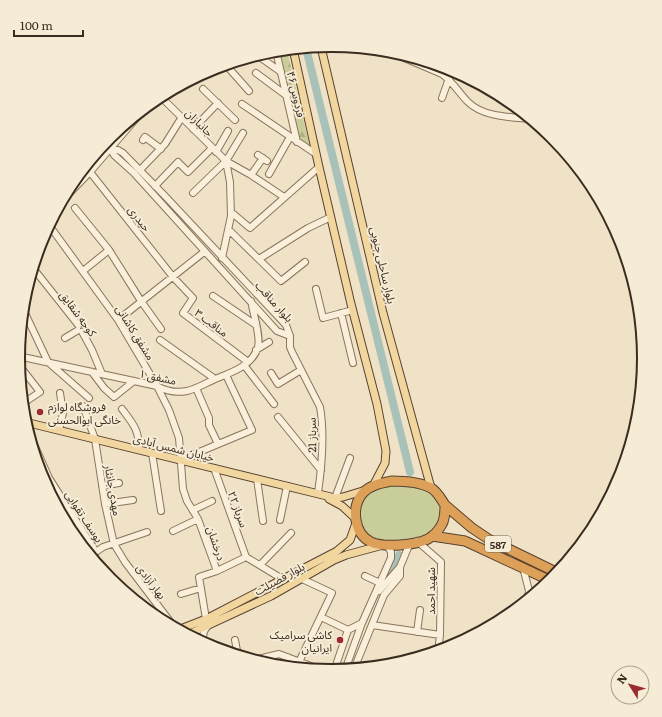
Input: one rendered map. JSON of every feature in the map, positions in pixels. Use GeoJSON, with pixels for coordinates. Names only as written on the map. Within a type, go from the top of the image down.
{"type":"FeatureCollection","features":[{"type":"Feature","properties":{"kind":"highway"},"geometry":{"type":"LineString","coordinates":[[392,481],[402,481],[431,488],[445,505],[442,524],[428,539],[386,545],[371,542],[360,533],[356,521],[357,503],[362,494],[371,487],[392,481]]}},
{"type":"Feature","properties":{"kind":"highway","name":"587"},"geometry":{"type":"LineString","coordinates":[[445,505],[472,528],[490,540],[552,570]]}},
{"type":"Feature","properties":{"kind":"highway","name":"587"},"geometry":{"type":"LineString","coordinates":[[432,536],[465,541],[544,578]]}},
{"type":"Feature","properties":{"kind":"main road","name":"بلوار ساحلی جنوبی"},"geometry":{"type":"LineString","coordinates":[[323,52],[384,313],[431,488]]}},
{"type":"Feature","properties":{"kind":"main road"},"geometry":{"type":"LineString","coordinates":[[294,55],[319,167],[377,404],[386,451],[385,463],[371,487],[343,497],[335,498],[318,494]]}},
{"type":"Feature","properties":{"kind":"main road","name":"خیابان شمس آبادی"},"geometry":{"type":"LineString","coordinates":[[32,424],[318,494]]}},
{"type":"Feature","properties":{"kind":"main road"},"geometry":{"type":"LineString","coordinates":[[318,494],[342,506],[356,521]]}},
{"type":"Feature","properties":{"kind":"main road","name":"بلوار فضیلت"},"geometry":{"type":"LineString","coordinates":[[185,627],[206,619],[338,551],[350,540],[356,521]]}},
{"type":"Feature","properties":{"kind":"main road","name":"بلوار فضیلت"},"geometry":{"type":"LineString","coordinates":[[194,632],[271,596],[334,560],[346,555],[386,545]]}},
{"type":"Feature","properties":{"kind":"street","name":"فردوس ۴۶"},"geometry":{"type":"LineString","coordinates":[[277,57],[297,142]]}},
{"type":"Feature","properties":{"kind":"street"},"geometry":{"type":"LineString","coordinates":[[263,60],[281,72]]}},
{"type":"Feature","properties":{"kind":"street"},"geometry":{"type":"LineString","coordinates":[[230,70],[249,91]]}},
{"type":"Feature","properties":{"kind":"street"},"geometry":{"type":"LineString","coordinates":[[438,72],[449,79],[467,101],[475,108],[503,117],[520,118]]}},
{"type":"Feature","properties":{"kind":"street"},"geometry":{"type":"LineString","coordinates":[[256,73],[287,96]]}},
{"type":"Feature","properties":{"kind":"street"},"geometry":{"type":"LineString","coordinates":[[442,98],[449,79]]}},
{"type":"Feature","properties":{"kind":"street"},"geometry":{"type":"LineString","coordinates":[[203,88],[235,120]]}},
{"type":"Feature","properties":{"kind":"street","name":"جانبازان"},"geometry":{"type":"LineString","coordinates":[[165,101],[226,161],[251,175],[284,197]]}},
{"type":"Feature","properties":{"kind":"street"},"geometry":{"type":"LineString","coordinates":[[193,129],[218,103]]}},
{"type":"Feature","properties":{"kind":"street"},"geometry":{"type":"LineString","coordinates":[[242,104],[316,154]]}},
{"type":"Feature","properties":{"kind":"street"},"geometry":{"type":"LineString","coordinates":[[140,170],[161,149],[182,118]]}},
{"type":"Feature","properties":{"kind":"street"},"geometry":{"type":"LineString","coordinates":[[85,177],[126,131]]}},
{"type":"Feature","properties":{"kind":"street"},"geometry":{"type":"LineString","coordinates":[[155,186],[178,162],[188,172],[214,150],[228,131]]}},
{"type":"Feature","properties":{"kind":"street"},"geometry":{"type":"LineString","coordinates":[[193,193],[226,161],[243,133]]}},
{"type":"Feature","properties":{"kind":"street"},"geometry":{"type":"LineString","coordinates":[[142,140],[145,137],[161,149]]}},
{"type":"Feature","properties":{"kind":"street"},"geometry":{"type":"LineString","coordinates":[[269,174],[290,137]]}},
{"type":"Feature","properties":{"kind":"street","name":"بلوار مناقب"},"geometry":{"type":"LineString","coordinates":[[111,149],[118,150],[123,153],[140,170],[286,326],[290,336]]}},
{"type":"Feature","properties":{"kind":"street","name":"بلوار مناقب"},"geometry":{"type":"LineString","coordinates":[[111,149],[114,155],[134,173],[204,252],[252,301],[277,331],[290,336]]}},
{"type":"Feature","properties":{"kind":"street"},"geometry":{"type":"LineString","coordinates":[[251,175],[262,158]]}},
{"type":"Feature","properties":{"kind":"street"},"geometry":{"type":"LineString","coordinates":[[222,258],[229,230],[231,212],[230,182],[226,161]]}},
{"type":"Feature","properties":{"kind":"street"},"geometry":{"type":"LineString","coordinates":[[231,212],[250,228],[319,167]]}},
{"type":"Feature","properties":{"kind":"street","name":"حیدری"},"geometry":{"type":"LineString","coordinates":[[90,172],[173,277]]}},
{"type":"Feature","properties":{"kind":"street"},"geometry":{"type":"LineString","coordinates":[[75,208],[109,250],[160,329]]}},
{"type":"Feature","properties":{"kind":"street"},"geometry":{"type":"LineString","coordinates":[[259,259],[308,228],[331,217]]}},
{"type":"Feature","properties":{"kind":"street"},"geometry":{"type":"LineString","coordinates":[[229,230],[281,281],[305,262]]}},
{"type":"Feature","properties":{"kind":"street","name":"مشفق کاشانی"},"geometry":{"type":"LineString","coordinates":[[53,231],[118,320],[157,386],[178,430],[181,446],[180,460]]}},
{"type":"Feature","properties":{"kind":"street"},"geometry":{"type":"LineString","coordinates":[[83,271],[109,250]]}},
{"type":"Feature","properties":{"kind":"street"},"geometry":{"type":"LineString","coordinates":[[118,320],[204,252]]}},
{"type":"Feature","properties":{"kind":"street","name":"کوچه شقایق"},"geometry":{"type":"LineString","coordinates":[[37,273],[80,329],[92,350],[102,374]]}},
{"type":"Feature","properties":{"kind":"street","name":"مناقب ۳"},"geometry":{"type":"LineString","coordinates":[[173,277],[193,298],[183,313],[246,363]]}},
{"type":"Feature","properties":{"kind":"street"},"geometry":{"type":"LineString","coordinates":[[316,289],[322,318],[353,310]]}},
{"type":"Feature","properties":{"kind":"street"},"geometry":{"type":"LineString","coordinates":[[213,296],[256,325]]}},
{"type":"Feature","properties":{"kind":"street"},"geometry":{"type":"LineString","coordinates":[[252,301],[259,343],[256,350]]}},
{"type":"Feature","properties":{"kind":"street"},"geometry":{"type":"LineString","coordinates":[[341,313],[353,363]]}},
{"type":"Feature","properties":{"kind":"street"},"geometry":{"type":"LineString","coordinates":[[28,319],[48,362],[89,398]]}},
{"type":"Feature","properties":{"kind":"street"},"geometry":{"type":"LineString","coordinates":[[65,338],[80,329]]}},
{"type":"Feature","properties":{"kind":"street","name":"سرباز 21"},"geometry":{"type":"LineString","coordinates":[[290,336],[290,347],[320,407],[322,454],[318,494]]}},
{"type":"Feature","properties":{"kind":"street"},"geometry":{"type":"LineString","coordinates":[[160,340],[215,379]]}},
{"type":"Feature","properties":{"kind":"street"},"geometry":{"type":"LineString","coordinates":[[256,350],[269,342]]}},
{"type":"Feature","properties":{"kind":"street","name":"مشفق ۱"},"geometry":{"type":"LineString","coordinates":[[25,357],[157,386],[172,391],[186,391],[226,375],[246,363],[256,350]]}},
{"type":"Feature","properties":{"kind":"street"},"geometry":{"type":"LineString","coordinates":[[246,363],[274,404]]}},
{"type":"Feature","properties":{"kind":"street"},"geometry":{"type":"LineString","coordinates":[[271,373],[278,384],[301,370]]}},
{"type":"Feature","properties":{"kind":"street"},"geometry":{"type":"LineString","coordinates":[[92,372],[104,388],[114,397],[134,381]]}},
{"type":"Feature","properties":{"kind":"street"},"geometry":{"type":"LineString","coordinates":[[26,374],[40,392],[28,400]]}},
{"type":"Feature","properties":{"kind":"street"},"geometry":{"type":"LineString","coordinates":[[180,460],[252,430],[226,375]]}},
{"type":"Feature","properties":{"kind":"street"},"geometry":{"type":"LineString","coordinates":[[196,388],[209,418],[209,425],[218,444]]}},
{"type":"Feature","properties":{"kind":"street"},"geometry":{"type":"LineString","coordinates":[[59,430],[63,413],[60,393]]}},
{"type":"Feature","properties":{"kind":"street","name":"مهدی جانثار"},"geometry":{"type":"LineString","coordinates":[[83,406],[95,439],[105,504],[114,544]]}},
{"type":"Feature","properties":{"kind":"street"},"geometry":{"type":"LineString","coordinates":[[122,409],[136,427],[139,438],[139,450]]}},
{"type":"Feature","properties":{"kind":"street"},"geometry":{"type":"LineString","coordinates":[[278,417],[321,470]]}},
{"type":"Feature","properties":{"kind":"street"},"geometry":{"type":"LineString","coordinates":[[152,453],[161,511]]}},
{"type":"Feature","properties":{"kind":"street"},"geometry":{"type":"LineString","coordinates":[[335,498],[350,458]]}},
{"type":"Feature","properties":{"kind":"street","name":"درخشان"},"geometry":{"type":"LineString","coordinates":[[180,460],[183,489],[187,501],[198,519],[217,571],[199,577],[201,588]]}},
{"type":"Feature","properties":{"kind":"street","name":"سرباز ۲۲"},"geometry":{"type":"LineString","coordinates":[[214,468],[246,557]]}},
{"type":"Feature","properties":{"kind":"street","name":"یوسف تقوایی"},"geometry":{"type":"LineString","coordinates":[[49,478],[96,552]]}},
{"type":"Feature","properties":{"kind":"street"},"geometry":{"type":"LineString","coordinates":[[257,479],[263,521]]}},
{"type":"Feature","properties":{"kind":"street"},"geometry":{"type":"LineString","coordinates":[[102,486],[119,483]]}},
{"type":"Feature","properties":{"kind":"street"},"geometry":{"type":"LineString","coordinates":[[280,520],[287,486]]}},
{"type":"Feature","properties":{"kind":"street"},"geometry":{"type":"LineString","coordinates":[[105,504],[133,500]]}},
{"type":"Feature","properties":{"kind":"street"},"geometry":{"type":"LineString","coordinates":[[193,510],[212,501]]}},
{"type":"Feature","properties":{"kind":"street"},"geometry":{"type":"LineString","coordinates":[[173,531],[198,519]]}},
{"type":"Feature","properties":{"kind":"street"},"geometry":{"type":"LineString","coordinates":[[96,552],[103,547],[147,532]]}},
{"type":"Feature","properties":{"kind":"street"},"geometry":{"type":"LineString","coordinates":[[260,564],[291,533]]}},
{"type":"Feature","properties":{"kind":"street"},"geometry":{"type":"LineString","coordinates":[[375,595],[400,567],[414,542]]}},
{"type":"Feature","properties":{"kind":"street","name":"شهید احمد"},"geometry":{"type":"LineString","coordinates":[[414,542],[441,562],[439,644]]}},
{"type":"Feature","properties":{"kind":"street","name":"بهار آزادی"},"geometry":{"type":"LineString","coordinates":[[114,544],[125,562],[166,616]]}},
{"type":"Feature","properties":{"kind":"street"},"geometry":{"type":"LineString","coordinates":[[347,664],[362,623],[391,558],[391,552],[386,545]]}},
{"type":"Feature","properties":{"kind":"street"},"geometry":{"type":"LineString","coordinates":[[217,571],[246,557],[260,564],[284,580]]}},
{"type":"Feature","properties":{"kind":"street"},"geometry":{"type":"LineString","coordinates":[[356,663],[384,595],[400,576],[400,567]]}},
{"type":"Feature","properties":{"kind":"street"},"geometry":{"type":"LineString","coordinates":[[523,568],[529,592]]}},
{"type":"Feature","properties":{"kind":"street"},"geometry":{"type":"LineString","coordinates":[[365,576],[380,583]]}},
{"type":"Feature","properties":{"kind":"street"},"geometry":{"type":"LineString","coordinates":[[300,662],[332,593],[302,579]]}},
{"type":"Feature","properties":{"kind":"street"},"geometry":{"type":"LineString","coordinates":[[181,594],[201,588],[206,619]]}},
{"type":"Feature","properties":{"kind":"street"},"geometry":{"type":"LineString","coordinates":[[417,632],[420,610]]}},
{"type":"Feature","properties":{"kind":"street"},"geometry":{"type":"LineString","coordinates":[[321,617],[348,630]]}},
{"type":"Feature","properties":{"kind":"street"},"geometry":{"type":"LineString","coordinates":[[336,664],[348,630],[362,623]]}},
{"type":"Feature","properties":{"kind":"street"},"geometry":{"type":"LineString","coordinates":[[372,625],[440,635]]}},
{"type":"Feature","properties":{"kind":"street"},"geometry":{"type":"LineString","coordinates":[[203,636],[204,631],[207,627]]}},
{"type":"Feature","properties":{"kind":"street"},"geometry":{"type":"LineString","coordinates":[[356,639],[364,643]]}},
{"type":"Feature","properties":{"kind":"street"},"geometry":{"type":"LineString","coordinates":[[235,640],[237,649]]}},
{"type":"Feature","properties":{"kind":"street"},"geometry":{"type":"LineString","coordinates":[[265,657],[279,654],[303,663]]}},
{"type":"Feature","properties":{"kind":"street"},"geometry":{"type":"LineString","coordinates":[[287,661],[288,657]]}},
{"type":"Feature","properties":{"kind":"green space"},"geometry":{"type":"Polygon","coordinates":[[[288,55],[310,148],[299,141],[279,57],[288,55]]]}},
{"type":"Feature","properties":{"kind":"green space"},"geometry":{"type":"Polygon","coordinates":[[[396,485],[422,489],[433,494],[437,499],[440,505],[441,519],[432,530],[417,538],[399,541],[382,540],[367,534],[359,522],[361,505],[367,496],[375,490],[396,485]]]}},
{"type":"Feature","properties":{"kind":"waterway"},"geometry":{"type":"LineString","coordinates":[[307,53],[410,472]]}},
{"type":"Feature","properties":{"kind":"waterway"},"geometry":{"type":"LineString","coordinates":[[392,572],[399,555]]}},
{"type":"Feature","properties":{"kind":"place","name":"فروشگاه لوازم خانگی ابوالحسنی"},"geometry":{"type":"Point","coordinates":[40,412]}},
{"type":"Feature","properties":{"kind":"place","name":"کاشی سرامیک ایرانیان"},"geometry":{"type":"Point","coordinates":[340,640]}}]}
